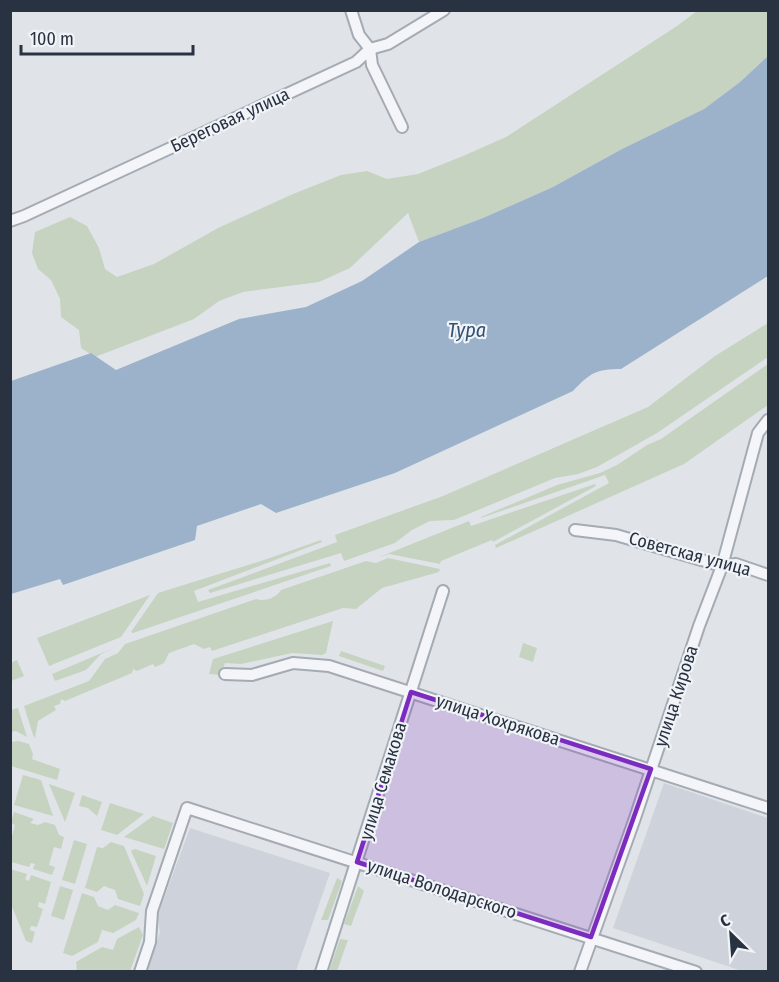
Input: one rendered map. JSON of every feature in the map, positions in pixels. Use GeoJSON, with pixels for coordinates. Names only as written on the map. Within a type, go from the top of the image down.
{"type":"FeatureCollection","features":[{"type":"Feature","properties":{"kind":"street"},"geometry":{"type":"LineString","coordinates":[[351,10],[359,35],[370,49],[372,65],[402,127]]}},
{"type":"Feature","properties":{"kind":"street","name":"Береговая улица"},"geometry":{"type":"LineString","coordinates":[[10,221],[356,62],[370,49],[388,44],[444,10]]}},
{"type":"Feature","properties":{"kind":"street","name":"улица Кирова"},"geometry":{"type":"LineString","coordinates":[[580,972],[699,626],[722,566],[758,432],[768,420]]}},
{"type":"Feature","properties":{"kind":"street","name":"Советская улица"},"geometry":{"type":"LineString","coordinates":[[576,530],[616,535],[722,566],[736,564],[768,575]]}},
{"type":"Feature","properties":{"kind":"street","name":"улица Семакова"},"geometry":{"type":"LineString","coordinates":[[321,972],[443,591]]}},
{"type":"Feature","properties":{"kind":"street","name":"улица Хохрякова"},"geometry":{"type":"LineString","coordinates":[[225,674],[252,675],[293,663],[328,666],[768,808]]}},
{"type":"Feature","properties":{"kind":"street","name":"улица Володарского"},"geometry":{"type":"LineString","coordinates":[[140,972],[150,942],[152,911],[188,808],[696,972]]}},
{"type":"Feature","properties":{"kind":"highlighted area"},"geometry":{"type":"Polygon","coordinates":[[[411,692],[651,769],[591,937],[357,862],[411,692]]]}},
{"type":"Feature","properties":{"kind":"shaded area"},"geometry":{"type":"Polygon","coordinates":[[[664,783],[768,818],[768,971],[742,971],[613,928],[664,783]]]}},
{"type":"Feature","properties":{"kind":"shaded area"},"geometry":{"type":"Polygon","coordinates":[[[190,828],[330,873],[296,971],[147,971],[160,932],[157,917],[190,828]]]}},
{"type":"Feature","properties":{"kind":"green space"},"geometry":{"type":"Polygon","coordinates":[[[697,11],[768,11],[768,56],[740,82],[704,109],[622,149],[553,187],[483,218],[419,242],[408,213],[350,268],[319,282],[243,292],[219,301],[194,319],[95,357],[81,348],[79,330],[61,317],[60,299],[51,280],[38,269],[32,253],[35,232],[70,217],[87,226],[99,248],[105,269],[117,277],[154,264],[218,228],[341,175],[367,171],[387,179],[418,174],[506,137],[697,11]]]}},
{"type":"Feature","properties":{"kind":"green space"},"geometry":{"type":"Polygon","coordinates":[[[768,323],[768,357],[657,433],[597,467],[578,474],[555,478],[454,520],[430,521],[412,530],[395,543],[344,561],[341,553],[210,593],[208,590],[337,542],[335,535],[443,496],[648,407],[715,356],[768,323]]]}},
{"type":"Feature","properties":{"kind":"green space"},"geometry":{"type":"Polygon","coordinates":[[[768,364],[768,405],[684,464],[496,548],[495,545],[609,483],[605,475],[481,517],[557,485],[600,473],[617,465],[647,445],[661,439],[768,364]]]}},
{"type":"Feature","properties":{"kind":"green space"},"geometry":{"type":"Polygon","coordinates":[[[595,484],[596,486],[493,542],[492,540],[441,561],[440,564],[389,554],[377,558],[469,521],[471,526],[595,484]]]}},
{"type":"Feature","properties":{"kind":"green space"},"geometry":{"type":"Polygon","coordinates":[[[321,540],[322,542],[194,591],[198,602],[330,563],[331,566],[131,632],[158,593],[321,540]]]}},
{"type":"Feature","properties":{"kind":"green space"},"geometry":{"type":"Polygon","coordinates":[[[388,558],[440,569],[439,572],[382,588],[356,609],[343,608],[212,651],[210,647],[204,649],[194,644],[169,653],[164,663],[155,667],[153,664],[137,671],[133,669],[132,673],[65,701],[61,699],[60,704],[54,706],[56,710],[38,721],[35,738],[33,735],[24,706],[89,681],[105,659],[118,653],[125,644],[256,599],[270,599],[281,590],[366,561],[376,563],[388,558]]]}},
{"type":"Feature","properties":{"kind":"green space"},"geometry":{"type":"Polygon","coordinates":[[[150,595],[121,637],[49,666],[37,638],[150,595]]]}},
{"type":"Feature","properties":{"kind":"green space"},"geometry":{"type":"Polygon","coordinates":[[[333,621],[326,653],[322,655],[292,653],[241,664],[225,663],[221,675],[209,674],[213,659],[333,621]]]}},
{"type":"Feature","properties":{"kind":"green space"},"geometry":{"type":"Polygon","coordinates":[[[523,643],[537,648],[533,662],[519,657],[523,643]]]}},
{"type":"Feature","properties":{"kind":"green space"},"geometry":{"type":"Polygon","coordinates":[[[116,647],[101,654],[86,670],[55,681],[52,674],[116,647]]]}},
{"type":"Feature","properties":{"kind":"green space"},"geometry":{"type":"Polygon","coordinates":[[[341,651],[385,666],[383,671],[339,656],[341,651]]]}},
{"type":"Feature","properties":{"kind":"green space"},"geometry":{"type":"Polygon","coordinates":[[[17,660],[24,676],[11,681],[11,663],[17,660]]]}},
{"type":"Feature","properties":{"kind":"green space"},"geometry":{"type":"Polygon","coordinates":[[[18,708],[27,737],[16,731],[11,732],[11,710],[18,708]]]}},
{"type":"Feature","properties":{"kind":"green space"},"geometry":{"type":"Polygon","coordinates":[[[11,742],[29,744],[33,754],[32,759],[60,769],[57,780],[11,766],[11,742]]]}},
{"type":"Feature","properties":{"kind":"green space"},"geometry":{"type":"Polygon","coordinates":[[[23,775],[41,780],[53,816],[14,805],[23,775]]]}},
{"type":"Feature","properties":{"kind":"green space"},"geometry":{"type":"Polygon","coordinates":[[[49,784],[75,793],[65,822],[49,784]]]}},
{"type":"Feature","properties":{"kind":"green space"},"geometry":{"type":"Polygon","coordinates":[[[82,795],[102,802],[97,816],[88,808],[79,806],[82,795]]]}},
{"type":"Feature","properties":{"kind":"green space"},"geometry":{"type":"Polygon","coordinates":[[[110,803],[144,814],[117,835],[101,830],[110,803]]]}},
{"type":"Feature","properties":{"kind":"green space"},"geometry":{"type":"Polygon","coordinates":[[[14,812],[34,819],[30,823],[38,825],[45,822],[55,825],[59,835],[64,837],[61,849],[54,847],[49,865],[55,867],[52,875],[33,869],[35,864],[31,863],[29,867],[11,862],[11,840],[15,825],[11,823],[14,812]]]}},
{"type":"Feature","properties":{"kind":"green space"},"geometry":{"type":"Polygon","coordinates":[[[153,816],[173,823],[164,849],[124,837],[153,816]]]}},
{"type":"Feature","properties":{"kind":"green space"},"geometry":{"type":"Polygon","coordinates":[[[74,840],[87,844],[75,884],[62,880],[74,840]]]}},
{"type":"Feature","properties":{"kind":"green space"},"geometry":{"type":"Polygon","coordinates":[[[111,842],[124,846],[144,894],[140,906],[118,899],[115,890],[104,886],[97,892],[85,888],[97,847],[103,848],[111,842]]]}},
{"type":"Feature","properties":{"kind":"green space"},"geometry":{"type":"Polygon","coordinates":[[[135,849],[156,856],[147,886],[131,851],[135,849]]]}},
{"type":"Feature","properties":{"kind":"green space"},"geometry":{"type":"Polygon","coordinates":[[[10,869],[27,874],[25,879],[29,881],[31,875],[51,882],[45,904],[39,902],[38,907],[43,909],[37,927],[31,926],[30,930],[35,932],[32,943],[26,941],[11,904],[10,869]]]}},
{"type":"Feature","properties":{"kind":"green space"},"geometry":{"type":"Polygon","coordinates":[[[337,878],[342,881],[328,920],[321,920],[337,878]]]}},
{"type":"Feature","properties":{"kind":"green space"},"geometry":{"type":"Polygon","coordinates":[[[60,886],[73,890],[64,920],[51,916],[60,886]]]}},
{"type":"Feature","properties":{"kind":"green space"},"geometry":{"type":"Polygon","coordinates":[[[358,886],[364,891],[351,926],[344,924],[358,886]]]}},
{"type":"Feature","properties":{"kind":"green space"},"geometry":{"type":"Polygon","coordinates":[[[82,893],[94,897],[98,906],[108,910],[115,905],[139,913],[136,920],[113,933],[102,930],[98,942],[72,956],[63,953],[82,893]]]}},
{"type":"Feature","properties":{"kind":"green space"},"geometry":{"type":"Polygon","coordinates":[[[139,927],[143,935],[130,971],[77,971],[76,962],[102,947],[113,950],[117,939],[139,927]]]}},
{"type":"Feature","properties":{"kind":"green space"},"geometry":{"type":"Polygon","coordinates":[[[340,939],[348,940],[337,971],[329,971],[340,939]]]}},
{"type":"Feature","properties":{"kind":"water","name":"Тура"},"geometry":{"type":"Polygon","coordinates":[[[768,56],[768,276],[621,369],[594,373],[573,391],[395,473],[276,513],[261,504],[197,526],[195,540],[63,585],[60,579],[11,594],[11,381],[91,353],[116,370],[239,319],[306,307],[362,281],[419,242],[483,218],[553,187],[622,149],[704,109],[740,82],[768,56]]]}}]}
